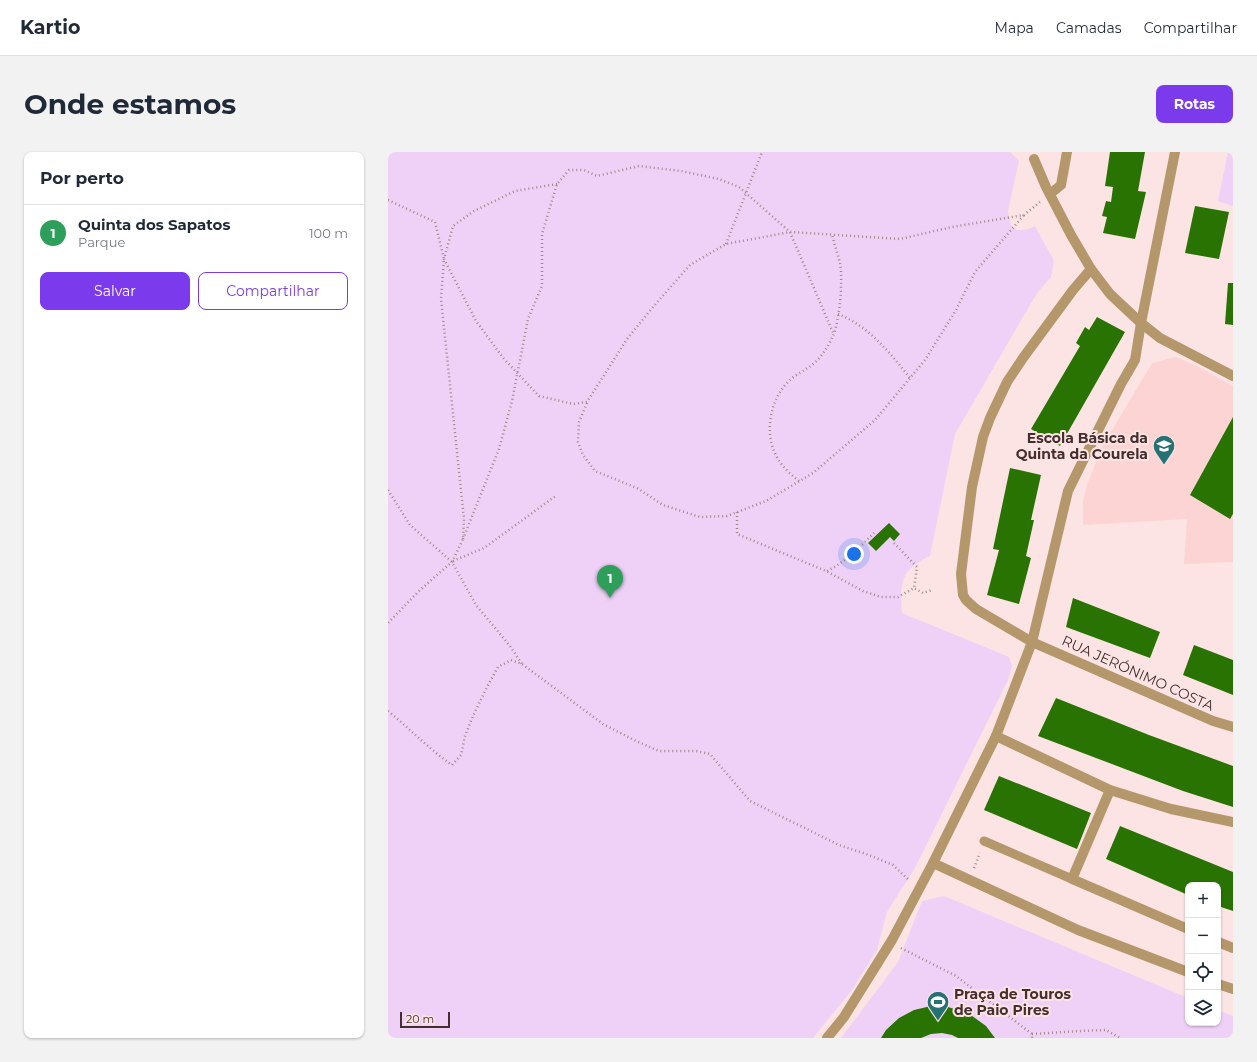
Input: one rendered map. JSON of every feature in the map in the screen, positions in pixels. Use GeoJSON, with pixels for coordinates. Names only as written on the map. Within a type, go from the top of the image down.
{"type":"FeatureCollection","features":[{"type":"Feature","properties":{"kind":"street"},"geometry":{"type":"LineString","coordinates":[[1050,194],[1061,185],[1067,152]]}},
{"type":"Feature","properties":{"kind":"street"},"geometry":{"type":"LineString","coordinates":[[827,1038],[844,1017],[890,944],[933,863],[996,736],[1032,642],[1068,491],[1121,384],[1135,360],[1175,152]]}},
{"type":"Feature","properties":{"kind":"street"},"geometry":{"type":"LineString","coordinates":[[1034,159],[1071,235],[1091,269],[1110,294],[1141,323],[1160,338],[1233,376]]}},
{"type":"Feature","properties":{"kind":"street","name":"RUA JERÓNIMO COSTA"},"geometry":{"type":"LineString","coordinates":[[1091,269],[1073,290],[1007,382],[990,418],[983,437],[972,487],[961,574],[963,595],[966,600],[976,609],[1032,642],[1213,721],[1233,727]]}},
{"type":"Feature","properties":{"kind":"street"},"geometry":{"type":"LineString","coordinates":[[996,736],[1110,790],[1171,809],[1233,822]]}},
{"type":"Feature","properties":{"kind":"street"},"geometry":{"type":"LineString","coordinates":[[1110,790],[1072,879],[1185,928]]}},
{"type":"Feature","properties":{"kind":"street"},"geometry":{"type":"LineString","coordinates":[[933,863],[1078,930],[1185,971]]}},
{"type":"Feature","properties":{"kind":"street"},"geometry":{"type":"LineString","coordinates":[[1221,943],[1233,948]]}},
{"type":"Feature","properties":{"kind":"street"},"geometry":{"type":"LineString","coordinates":[[1221,985],[1233,989]]}},
{"type":"Feature","properties":{"kind":"lane"},"geometry":{"type":"LineString","coordinates":[[984,841],[1072,879]]}},
{"type":"Feature","properties":{"kind":"path"},"geometry":{"type":"LineString","coordinates":[[726,244],[762,152]]}},
{"type":"Feature","properties":{"kind":"path"},"geometry":{"type":"LineString","coordinates":[[452,562],[463,539],[499,449],[512,401],[528,319],[542,286],[542,234],[557,184],[569,170],[584,170],[597,176],[640,166],[681,171],[719,179],[739,187],[790,232],[834,335]]}},
{"type":"Feature","properties":{"kind":"path"},"geometry":{"type":"LineString","coordinates":[[463,539],[464,519],[461,482],[441,299],[444,259],[453,226],[474,211],[515,191],[557,184]]}},
{"type":"Feature","properties":{"kind":"path"},"geometry":{"type":"LineString","coordinates":[[1024,215],[952,227],[900,239],[790,232],[726,244],[690,265],[627,339],[587,402],[579,422],[578,442],[583,455],[595,471],[637,488],[663,505],[700,517],[727,516],[766,501],[813,473],[875,420],[925,360],[944,330],[975,272],[1024,215],[1050,194]]}},
{"type":"Feature","properties":{"kind":"path"},"geometry":{"type":"LineString","coordinates":[[388,200],[435,222],[444,259],[476,321],[504,359],[539,396],[573,404],[587,402]]}},
{"type":"Feature","properties":{"kind":"path"},"geometry":{"type":"LineString","coordinates":[[799,481],[789,473],[780,462],[774,451],[771,438],[771,414],[774,403],[787,382],[819,358],[834,335],[838,314],[841,281],[840,263],[832,234]]}},
{"type":"Feature","properties":{"kind":"path"},"geometry":{"type":"LineString","coordinates":[[838,314],[850,319],[879,342],[891,354],[910,378]]}},
{"type":"Feature","properties":{"kind":"path"},"geometry":{"type":"LineString","coordinates":[[388,490],[410,524],[452,562],[476,605],[510,646],[522,664]]}},
{"type":"Feature","properties":{"kind":"path"},"geometry":{"type":"LineString","coordinates":[[388,623],[420,590],[452,562],[484,548],[557,495]]}},
{"type":"Feature","properties":{"kind":"path"},"geometry":{"type":"LineString","coordinates":[[737,512],[737,534],[826,571],[863,591],[881,597],[898,597],[914,588]]}},
{"type":"Feature","properties":{"kind":"path"},"geometry":{"type":"LineString","coordinates":[[826,571],[852,555],[874,533]]}},
{"type":"Feature","properties":{"kind":"path"},"geometry":{"type":"LineString","coordinates":[[894,543],[917,567],[914,588]]}},
{"type":"Feature","properties":{"kind":"path"},"geometry":{"type":"LineString","coordinates":[[914,588],[923,593],[932,590]]}},
{"type":"Feature","properties":{"kind":"path"},"geometry":{"type":"LineString","coordinates":[[388,711],[435,753],[452,765],[461,755],[465,736],[473,716],[498,667],[511,660],[522,664],[603,724],[636,741],[659,751],[696,751],[710,754],[750,801],[839,845],[893,865],[918,890]]}},
{"type":"Feature","properties":{"kind":"path"},"geometry":{"type":"LineString","coordinates":[[969,880],[984,841]]}},
{"type":"Feature","properties":{"kind":"path"},"geometry":{"type":"LineString","coordinates":[[890,944],[902,948],[956,976],[1032,1036],[1079,1030],[1106,1030],[1120,1038]]}},
{"type":"Feature","properties":{"kind":"shaded area"},"geometry":{"type":"Polygon","coordinates":[[[388,152],[1010,152],[1019,161],[1008,211],[1011,225],[1017,230],[1026,230],[1035,226],[1054,261],[1051,277],[1037,293],[955,434],[930,556],[920,561],[907,572],[902,585],[901,593],[902,613],[1009,657],[1012,666],[1008,680],[915,868],[887,912],[877,950],[852,990],[813,1038],[388,1038],[388,152]]]}},
{"type":"Feature","properties":{"kind":"shaded area"},"geometry":{"type":"Polygon","coordinates":[[[1228,152],[1233,152],[1233,206],[1218,201],[1228,152]]]}},
{"type":"Feature","properties":{"kind":"shaded area","name":"Escola Básica da Quinta da Courela"},"geometry":{"type":"Polygon","coordinates":[[[1176,357],[1199,367],[1233,386],[1233,562],[1184,564],[1187,519],[1083,525],[1083,501],[1087,485],[1102,447],[1152,363],[1176,357]]]}},
{"type":"Feature","properties":{"kind":"shaded area"},"geometry":{"type":"Polygon","coordinates":[[[944,896],[1185,997],[1185,1026],[1221,1026],[1221,1011],[1233,1016],[1233,1038],[841,1038],[898,962],[922,901],[944,896]]]}},
{"type":"Feature","properties":{"kind":"building"},"geometry":{"type":"Polygon","coordinates":[[[1110,152],[1145,152],[1138,191],[1146,192],[1135,239],[1103,233],[1107,217],[1102,216],[1106,201],[1111,202],[1113,187],[1105,186],[1110,152]]]}},
{"type":"Feature","properties":{"kind":"building"},"geometry":{"type":"Polygon","coordinates":[[[1195,206],[1229,212],[1219,259],[1185,253],[1195,206]]]}},
{"type":"Feature","properties":{"kind":"building"},"geometry":{"type":"Polygon","coordinates":[[[1228,283],[1233,283],[1233,325],[1225,324],[1228,283]]]}},
{"type":"Feature","properties":{"kind":"building"},"geometry":{"type":"Polygon","coordinates":[[[1097,317],[1125,332],[1060,446],[1031,429],[1080,346],[1076,343],[1085,327],[1089,330],[1097,317]]]}},
{"type":"Feature","properties":{"kind":"building"},"geometry":{"type":"Polygon","coordinates":[[[1233,417],[1233,514],[1230,519],[1190,495],[1233,417]]]}},
{"type":"Feature","properties":{"kind":"building"},"geometry":{"type":"Polygon","coordinates":[[[1010,468],[1041,475],[1031,520],[1034,520],[1026,556],[1031,558],[1019,604],[987,595],[999,550],[993,549],[1010,468]]]}},
{"type":"Feature","properties":{"kind":"building"},"geometry":{"type":"Polygon","coordinates":[[[889,523],[900,534],[894,541],[890,537],[876,551],[868,543],[889,523]]]}},
{"type":"Feature","properties":{"kind":"building"},"geometry":{"type":"Polygon","coordinates":[[[1073,598],[1160,632],[1150,658],[1066,627],[1073,598]]]}},
{"type":"Feature","properties":{"kind":"building"},"geometry":{"type":"Polygon","coordinates":[[[1194,645],[1233,660],[1233,695],[1183,675],[1194,645]]]}},
{"type":"Feature","properties":{"kind":"building"},"geometry":{"type":"Polygon","coordinates":[[[1056,698],[1233,766],[1233,807],[1183,791],[1038,736],[1056,698]]]}},
{"type":"Feature","properties":{"kind":"building"},"geometry":{"type":"Polygon","coordinates":[[[999,776],[1091,813],[1077,849],[984,810],[999,776]]]}},
{"type":"Feature","properties":{"kind":"building"},"geometry":{"type":"Polygon","coordinates":[[[1120,826],[1233,872],[1233,911],[1221,907],[1221,882],[1185,882],[1185,894],[1106,859],[1120,826]]]}},
{"type":"Feature","properties":{"kind":"building","name":"Praça de Touros de Paio Pires"},"geometry":{"type":"Polygon","coordinates":[[[931,1006],[948,1007],[968,1013],[986,1026],[995,1038],[958,1038],[942,1033],[931,1034],[921,1038],[881,1038],[886,1030],[899,1018],[914,1010],[931,1006]]]}},
{"type":"Feature","properties":{"kind":"place","name":"Escola Básica da Quinta da Courela"},"geometry":{"type":"Point","coordinates":[1164,466]}},
{"type":"Feature","properties":{"kind":"place","name":"Quinta dos Sapatos"},"geometry":{"type":"Point","coordinates":[610,598]}},
{"type":"Feature","properties":{"kind":"place","name":"Praça de Touros de Paio Pires"},"geometry":{"type":"Point","coordinates":[938,1022]}}]}
